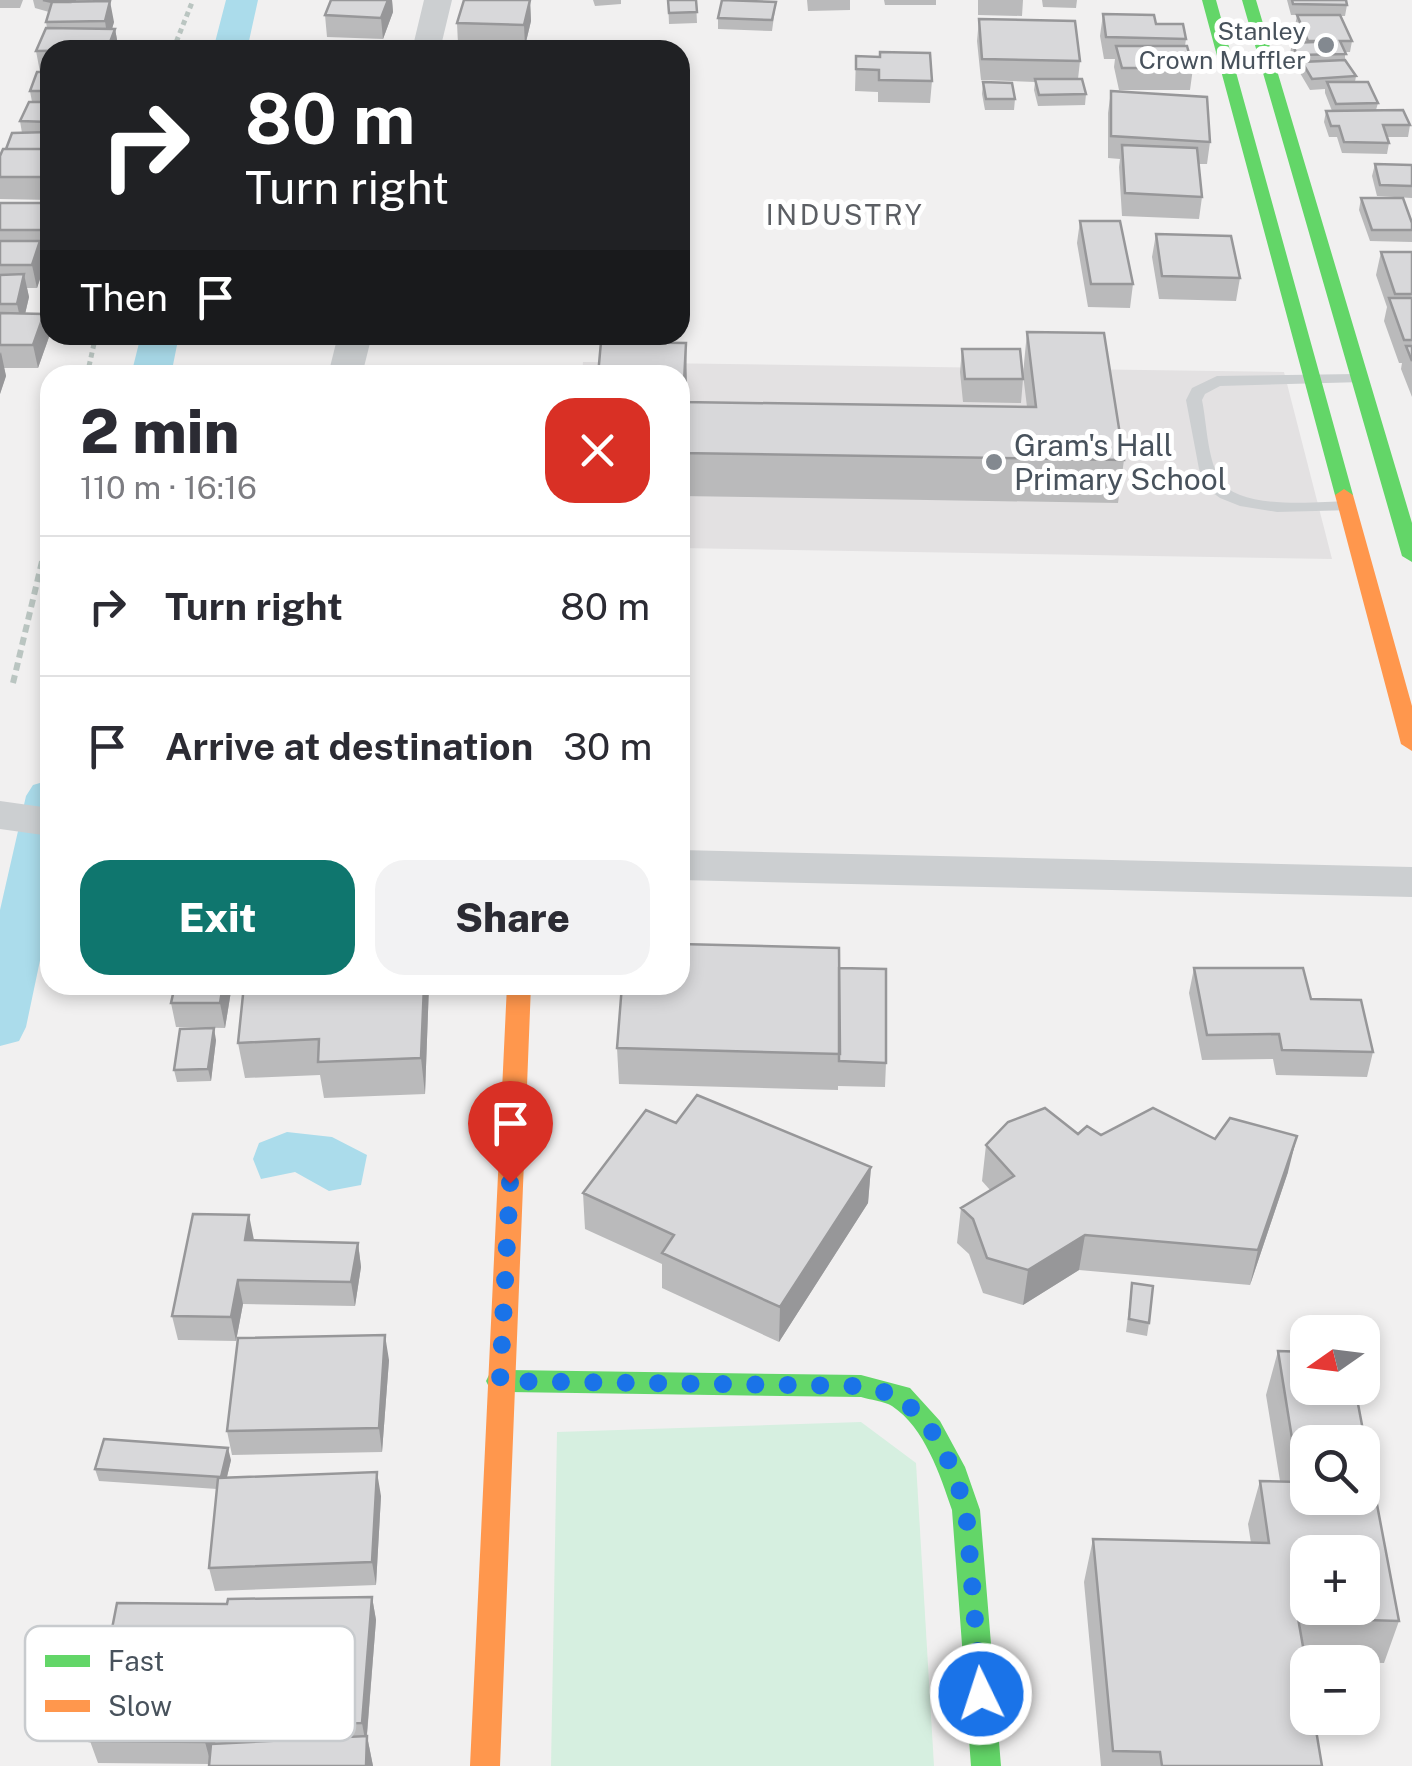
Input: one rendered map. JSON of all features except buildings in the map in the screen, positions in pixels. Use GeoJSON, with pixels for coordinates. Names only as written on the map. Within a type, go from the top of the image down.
{"type":"FeatureCollection","features":[{"type":"Feature","properties":{"kind":"main road"},"geometry":{"type":"LineString","coordinates":[[1209,0],[1311,379],[1373,506],[1412,556]]}},
{"type":"Feature","properties":{"kind":"main road"},"geometry":{"type":"LineString","coordinates":[[1248,0],[1358,379],[1373,506],[1412,744]]}},
{"type":"Feature","properties":{"kind":"main road"},"geometry":{"type":"LineString","coordinates":[[485,1766],[519,995]]}},
{"type":"Feature","properties":{"kind":"main road"},"geometry":{"type":"LineString","coordinates":[[500,1381],[861,1386],[900,1396],[930,1428],[952,1467],[966,1510],[986,1766]]}},
{"type":"Feature","properties":{"kind":"street"},"geometry":{"type":"LineString","coordinates":[[428,40],[438,0]]}},
{"type":"Feature","properties":{"kind":"street"},"geometry":{"type":"LineString","coordinates":[[0,816],[40,821]]}},
{"type":"Feature","properties":{"kind":"street"},"geometry":{"type":"LineString","coordinates":[[690,864],[1412,882]]}},
{"type":"Feature","properties":{"kind":"lane"},"geometry":{"type":"LineString","coordinates":[[1358,379],[1228,379],[1198,391],[1194,400],[1211,477],[1228,496],[1250,503],[1373,506]]}},
{"type":"Feature","properties":{"kind":"path"},"geometry":{"type":"LineString","coordinates":[[178,40],[193,0]]}},
{"type":"Feature","properties":{"kind":"path"},"geometry":{"type":"LineString","coordinates":[[13,683],[40,570]]}},
{"type":"Feature","properties":{"kind":"shaded area","name":"Gram's Hall Primary School"},"geometry":{"type":"Polygon","coordinates":[[[583,362],[1284,372],[1332,559],[690,548],[690,365],[583,365],[583,362]]]}},
{"type":"Feature","properties":{"kind":"green space"},"geometry":{"type":"Polygon","coordinates":[[[861,1422],[916,1463],[934,1766],[551,1766],[557,1432],[861,1422]]]}},
{"type":"Feature","properties":{"kind":"water"},"geometry":{"type":"Polygon","coordinates":[[[287,1132],[332,1137],[367,1155],[361,1185],[329,1191],[295,1172],[261,1179],[253,1159],[259,1143],[287,1132]]]}},
{"type":"Feature","properties":{"kind":"waterway"},"geometry":{"type":"LineString","coordinates":[[232,40],[242,0]]}},
{"type":"Feature","properties":{"kind":"waterway"},"geometry":{"type":"LineString","coordinates":[[153,365],[158,345]]}},
{"type":"Feature","properties":{"kind":"waterway"},"geometry":{"type":"LineString","coordinates":[[0,1027],[40,842]]}},
{"type":"Feature","properties":{"kind":"traffic: fast"},"geometry":{"type":"LineString","coordinates":[[1209,0],[1344,495]]}},
{"type":"Feature","properties":{"kind":"traffic: fast"},"geometry":{"type":"LineString","coordinates":[[1249,0],[1412,556]]}},
{"type":"Feature","properties":{"kind":"traffic: fast"},"geometry":{"type":"LineString","coordinates":[[500,1381],[861,1386],[900,1396],[930,1429],[951,1467],[966,1510],[986,1766]]}},
{"type":"Feature","properties":{"kind":"traffic: slow"},"geometry":{"type":"LineString","coordinates":[[1344,495],[1412,744]]}},
{"type":"Feature","properties":{"kind":"traffic: slow"},"geometry":{"type":"LineString","coordinates":[[485,1766],[519,995]]}},
{"type":"Feature","properties":{"kind":"place","name":"Stanley Crown Muffler"},"geometry":{"type":"Point","coordinates":[1326,45]}},
{"type":"Feature","properties":{"kind":"place","name":"Gram's Hall Primary School"},"geometry":{"type":"Point","coordinates":[994,462]}},
{"type":"Feature","properties":{"kind":"district","name":"INDUSTRY"},"geometry":{"type":"Point","coordinates":[845,214]}},
{"type":"Feature","properties":{"kind":"route"},"geometry":{"type":"LineString","coordinates":[[510,1183],[500,1381],[861,1386],[900,1396],[930,1428],[952,1467],[966,1510],[981,1694]]}}]}
